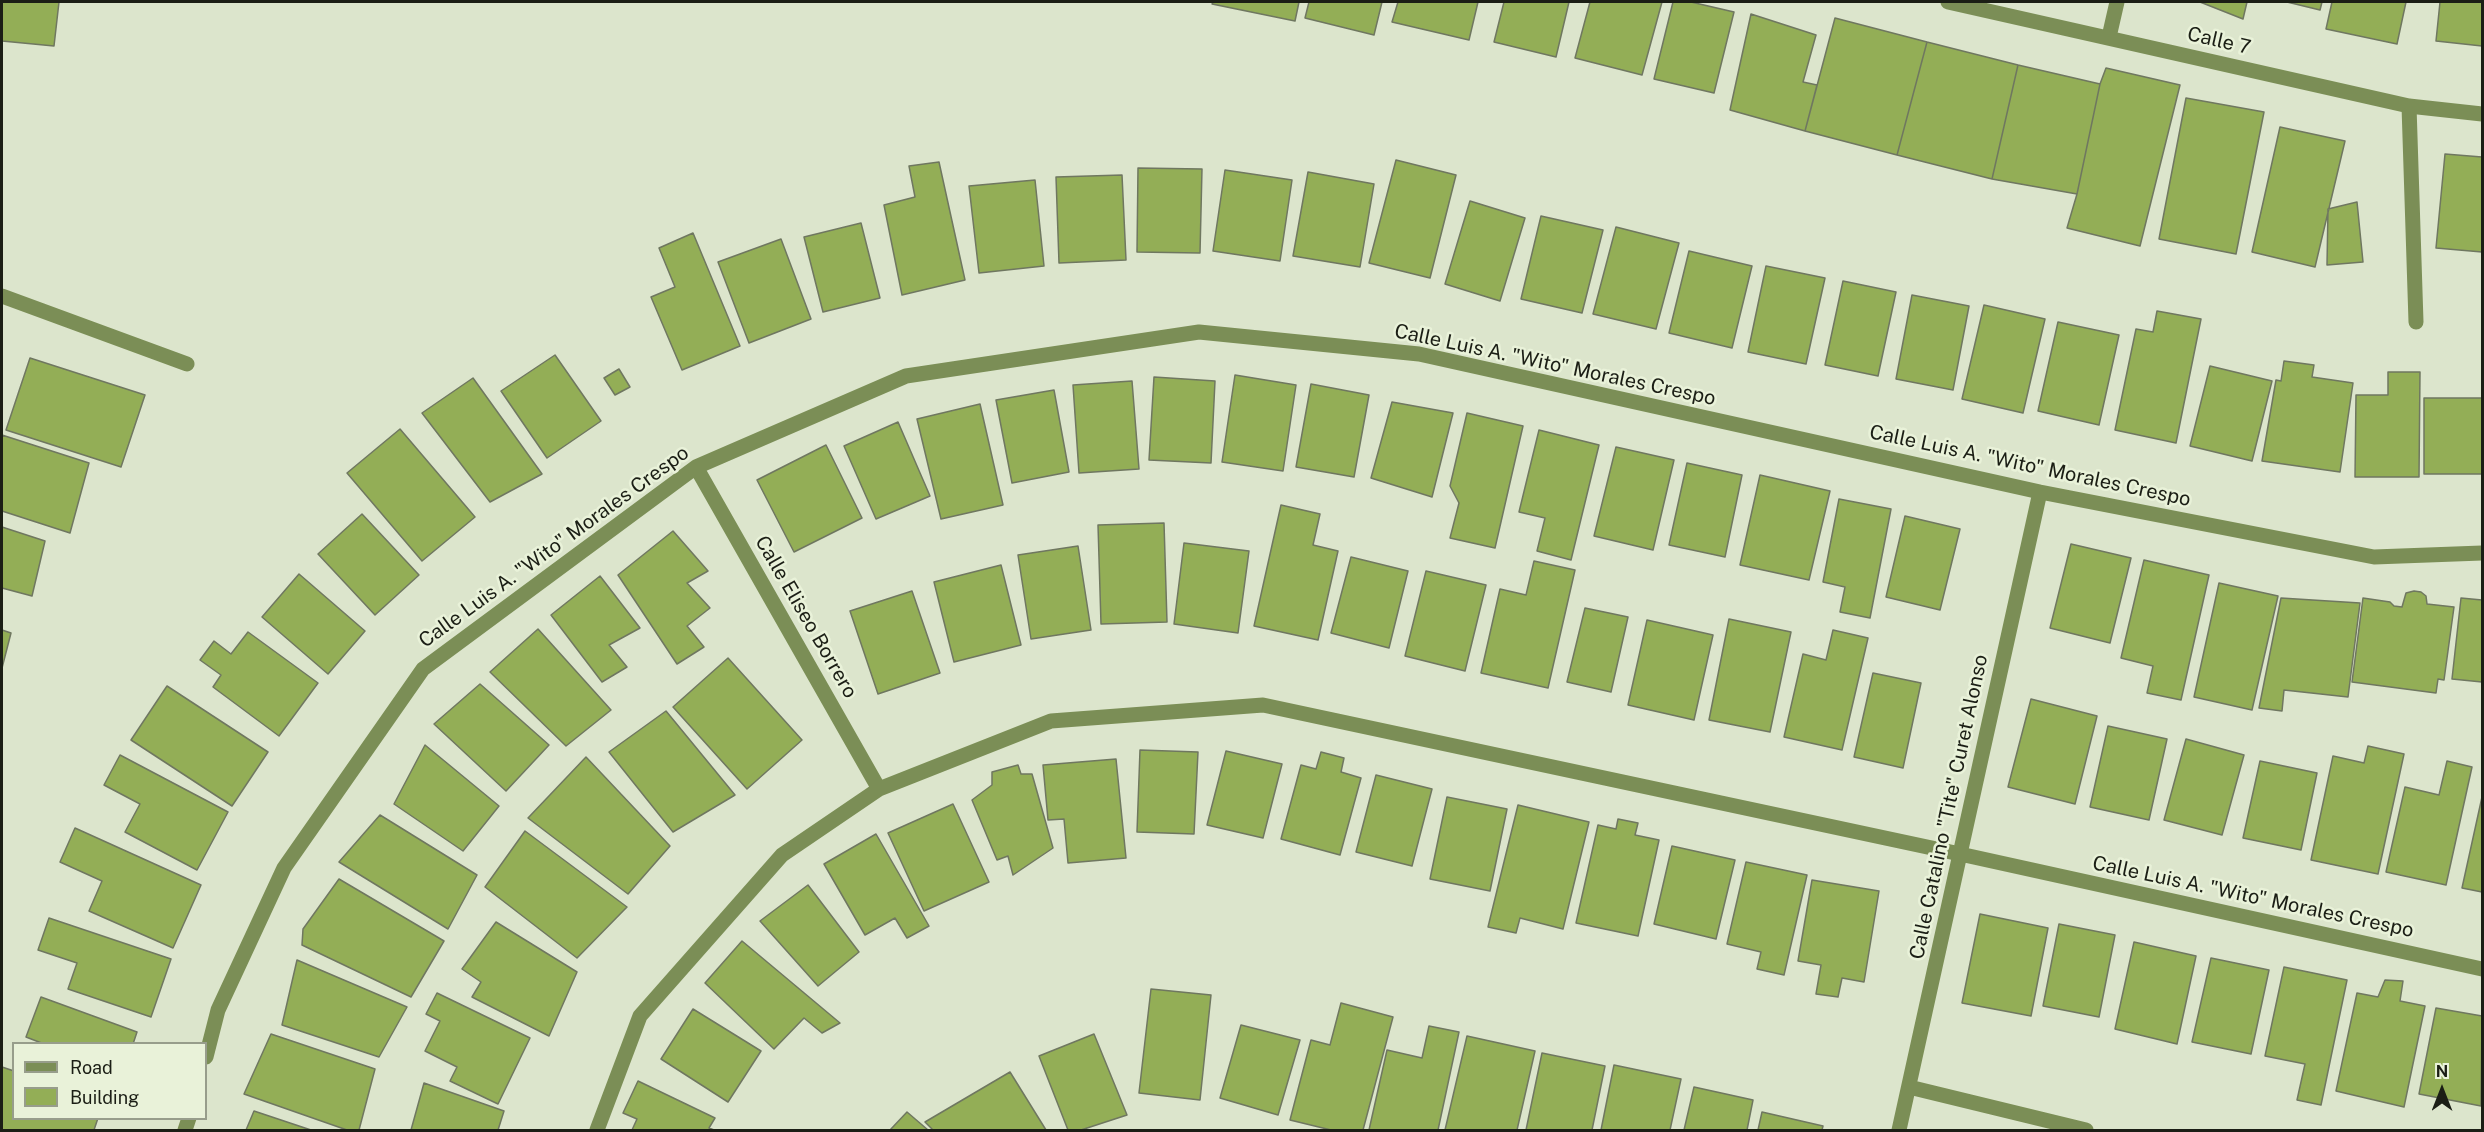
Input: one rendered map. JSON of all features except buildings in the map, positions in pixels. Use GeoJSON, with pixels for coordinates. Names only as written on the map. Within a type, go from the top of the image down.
{"type":"FeatureCollection","features":[{"type":"Feature","properties":{"kind":"street","name":"Calle 7"},"geometry":{"type":"LineString","coordinates":[[1948,2],[2409,106],[2482,114]]}},
{"type":"Feature","properties":{"kind":"street"},"geometry":{"type":"LineString","coordinates":[[2109,37],[2117,2]]}},
{"type":"Feature","properties":{"kind":"street"},"geometry":{"type":"LineString","coordinates":[[2409,106],[2416,322]]}},
{"type":"Feature","properties":{"kind":"street"},"geometry":{"type":"LineString","coordinates":[[2,296],[187,364]]}},
{"type":"Feature","properties":{"kind":"street","name":"Calle Luis A. \"Wito\" Morales Crespo"},"geometry":{"type":"LineString","coordinates":[[207,1053],[218,1010],[284,868],[423,669],[696,467],[906,376],[1198,332],[1419,354],[2040,492],[2374,557],[2482,554]]}},
{"type":"Feature","properties":{"kind":"street","name":"Calle Eliseo Borrero"},"geometry":{"type":"LineString","coordinates":[[696,467],[879,789]]}},
{"type":"Feature","properties":{"kind":"street","name":"Calle Catalino \"Tite\" Curet Alonso"},"geometry":{"type":"LineString","coordinates":[[1899,1131],[2040,492]]}},
{"type":"Feature","properties":{"kind":"street","name":"Calle Luis A. \"Wito\" Morales Crespo"},"geometry":{"type":"LineString","coordinates":[[597,1131],[640,1016],[782,855],[879,789],[1051,721],[1263,705],[1960,854],[2482,969]]}},
{"type":"Feature","properties":{"kind":"street"},"geometry":{"type":"LineString","coordinates":[[1909,1087],[2086,1131]]}}]}
